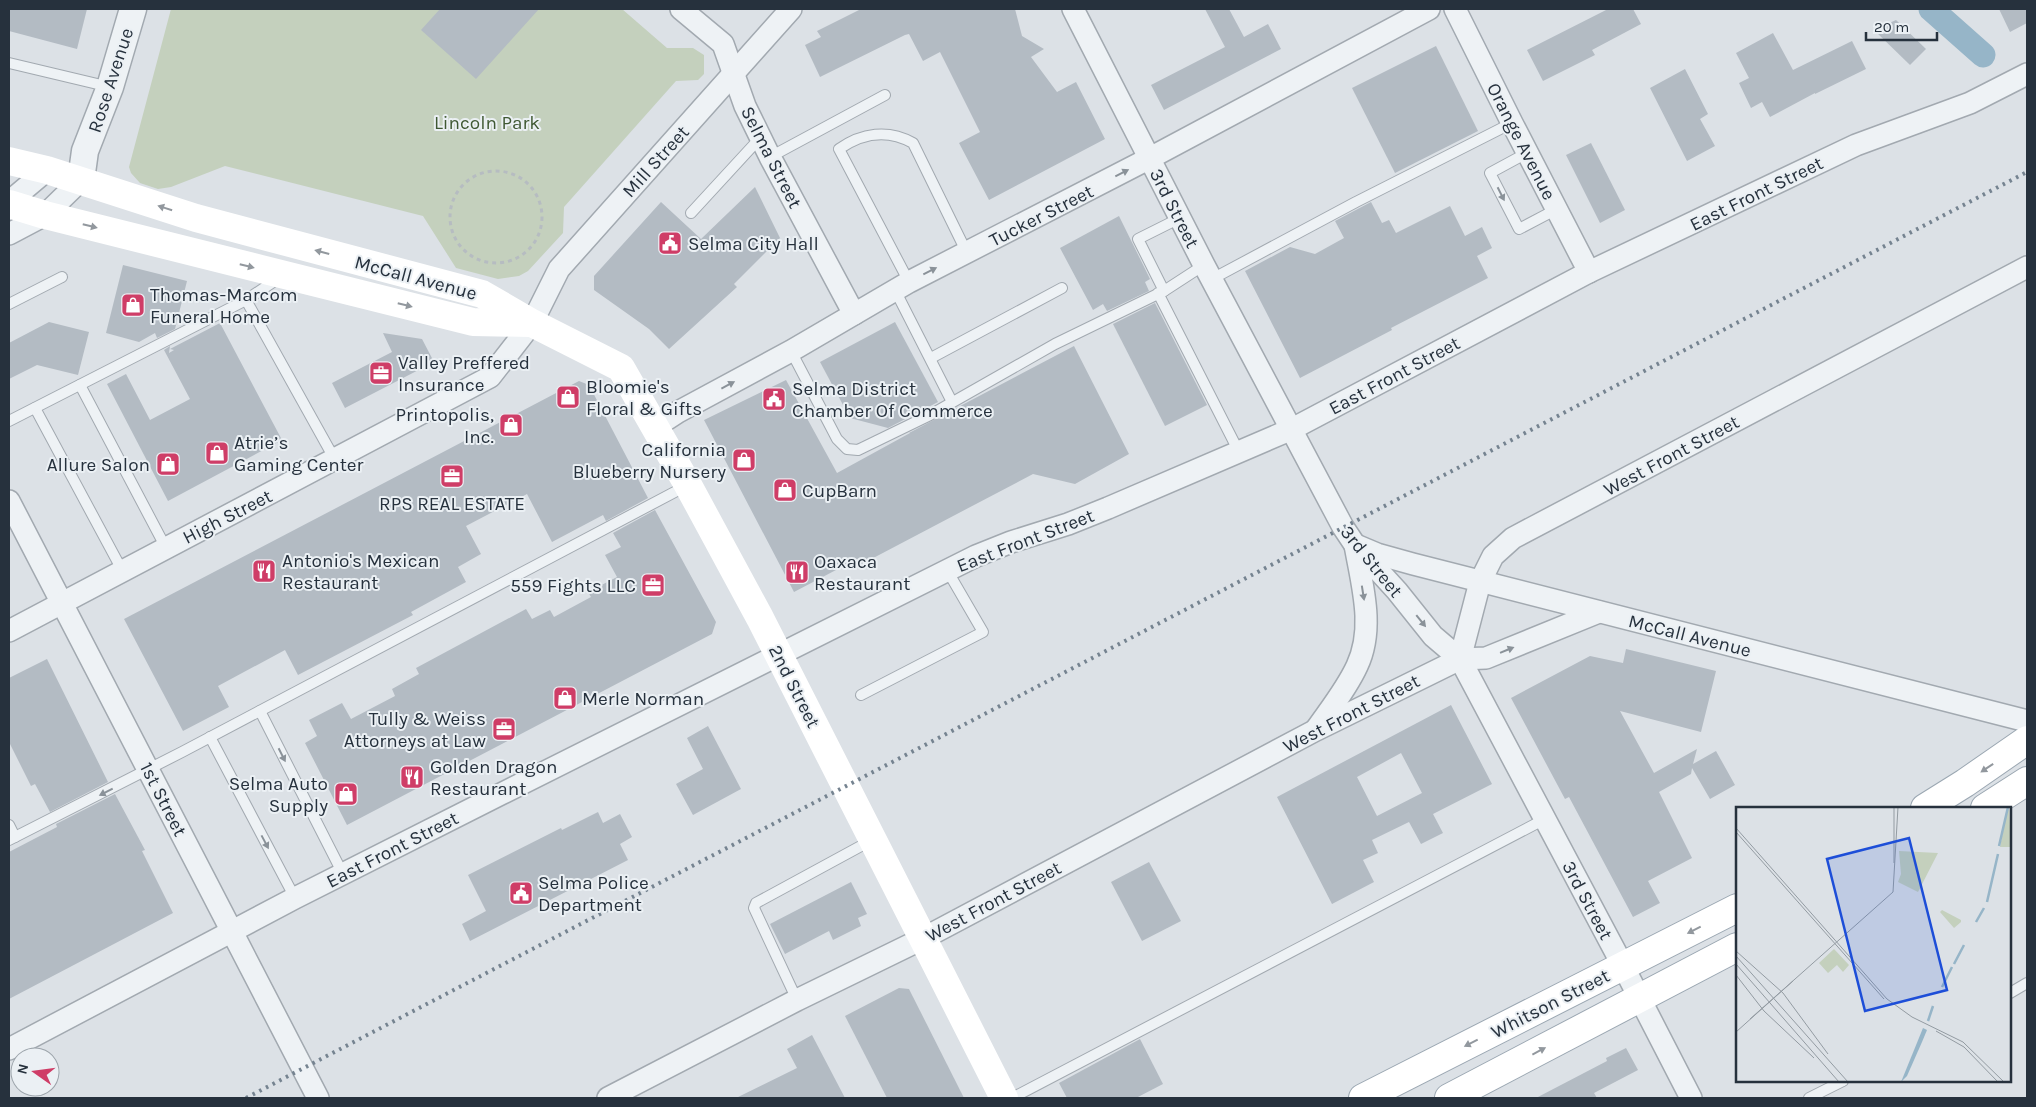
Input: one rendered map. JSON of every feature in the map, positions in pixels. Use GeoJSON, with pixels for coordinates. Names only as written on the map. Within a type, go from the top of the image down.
{"type":"FeatureCollection","features":[{"type":"Feature","properties":{"kind":"main road","name":"McCall Avenue"},"geometry":{"type":"LineString","coordinates":[[9,161],[81,180],[196,218],[482,294],[532,323]]}},
{"type":"Feature","properties":{"kind":"main road","name":"McCall Avenue"},"geometry":{"type":"LineString","coordinates":[[9,203],[45,215],[473,322],[532,323]]}},
{"type":"Feature","properties":{"kind":"main road","name":"2nd Street"},"geometry":{"type":"LineString","coordinates":[[532,323],[621,368],[688,485],[779,656],[1004,1098]]}},
{"type":"Feature","properties":{"kind":"main road"},"geometry":{"type":"LineString","coordinates":[[1926,807],[2027,740]]}},
{"type":"Feature","properties":{"kind":"main road"},"geometry":{"type":"LineString","coordinates":[[1987,807],[2027,781]]}},
{"type":"Feature","properties":{"kind":"main road","name":"Whitson Street"},"geometry":{"type":"LineString","coordinates":[[1363,1098],[1736,909]]}},
{"type":"Feature","properties":{"kind":"main road","name":"Whitson Street"},"geometry":{"type":"LineString","coordinates":[[1450,1098],[1736,948]]}},
{"type":"Feature","properties":{"kind":"street","name":"Rose Avenue"},"geometry":{"type":"LineString","coordinates":[[81,180],[85,151],[110,87],[133,9]]}},
{"type":"Feature","properties":{"kind":"street","name":"Selma Street"},"geometry":{"type":"LineString","coordinates":[[681,9],[723,44],[745,106],[760,137],[854,314]]}},
{"type":"Feature","properties":{"kind":"street","name":"Mill Street"},"geometry":{"type":"LineString","coordinates":[[532,323],[559,269],[791,9]]}},
{"type":"Feature","properties":{"kind":"street","name":"3rd Street"},"geometry":{"type":"LineString","coordinates":[[1073,9],[1319,483],[1355,545],[1433,636],[1460,659],[1691,1098]]}},
{"type":"Feature","properties":{"kind":"street","name":"Tucker Street"},"geometry":{"type":"LineString","coordinates":[[655,427],[678,412],[790,351],[902,286],[1150,158],[1430,9]]}},
{"type":"Feature","properties":{"kind":"street","name":"Orange Avenue"},"geometry":{"type":"LineString","coordinates":[[1455,9],[1590,272]]}},
{"type":"Feature","properties":{"kind":"street","name":"East Front Street"},"geometry":{"type":"LineString","coordinates":[[9,1049],[295,898],[947,570],[1011,542],[1108,508],[1292,429],[1590,272],[1856,145],[1970,102],[2027,74]]}},
{"type":"Feature","properties":{"kind":"street","name":"Rose Avenue"},"geometry":{"type":"LineString","coordinates":[[47,170],[85,151]]}},
{"type":"Feature","properties":{"kind":"street"},"geometry":{"type":"LineString","coordinates":[[9,203],[47,170]]}},
{"type":"Feature","properties":{"kind":"street"},"geometry":{"type":"LineString","coordinates":[[9,234],[45,215],[81,180]]}},
{"type":"Feature","properties":{"kind":"street","name":"West Front Street"},"geometry":{"type":"LineString","coordinates":[[608,1098],[797,1000],[924,938],[1316,730],[1460,659],[1480,582],[1493,556],[1512,538],[2027,267]]}},
{"type":"Feature","properties":{"kind":"street","name":"High Street"},"geometry":{"type":"LineString","coordinates":[[9,631],[490,377],[532,323]]}},
{"type":"Feature","properties":{"kind":"street","name":"1st Street"},"geometry":{"type":"LineString","coordinates":[[9,501],[318,1098]]}},
{"type":"Feature","properties":{"kind":"street"},"geometry":{"type":"LineString","coordinates":[[1316,730],[1340,696],[1357,667],[1364,646],[1366,612],[1355,545]]}},
{"type":"Feature","properties":{"kind":"street","name":"McCall Avenue"},"geometry":{"type":"LineString","coordinates":[[1355,545],[1377,554],[1480,582],[2027,721]]}},
{"type":"Feature","properties":{"kind":"street"},"geometry":{"type":"LineString","coordinates":[[1460,659],[1486,658],[1599,612]]}},
{"type":"Feature","properties":{"kind":"lane"},"geometry":{"type":"LineString","coordinates":[[9,63],[110,87]]}},
{"type":"Feature","properties":{"kind":"lane"},"geometry":{"type":"LineString","coordinates":[[770,157],[885,96]]}},
{"type":"Feature","properties":{"kind":"lane"},"geometry":{"type":"LineString","coordinates":[[790,351],[837,439],[847,449],[858,450],[952,402],[1055,344],[1161,292],[1208,272],[1356,202],[1512,123]]}},
{"type":"Feature","properties":{"kind":"lane"},"geometry":{"type":"LineString","coordinates":[[952,402],[931,358],[902,286],[839,149],[857,138],[868,135],[891,135],[913,143],[967,253]]}},
{"type":"Feature","properties":{"kind":"lane"},"geometry":{"type":"LineString","coordinates":[[691,213],[760,137]]}},
{"type":"Feature","properties":{"kind":"lane"},"geometry":{"type":"LineString","coordinates":[[1528,153],[1490,173],[1519,229],[1556,209]]}},
{"type":"Feature","properties":{"kind":"lane"},"geometry":{"type":"LineString","coordinates":[[1180,218],[1138,239],[1161,292],[1239,452]]}},
{"type":"Feature","properties":{"kind":"lane"},"geometry":{"type":"LineString","coordinates":[[9,421],[246,300],[282,275]]}},
{"type":"Feature","properties":{"kind":"lane"},"geometry":{"type":"LineString","coordinates":[[9,304],[62,277]]}},
{"type":"Feature","properties":{"kind":"lane"},"geometry":{"type":"LineString","coordinates":[[931,358],[1062,288]]}},
{"type":"Feature","properties":{"kind":"lane"},"geometry":{"type":"LineString","coordinates":[[246,300],[334,458]]}},
{"type":"Feature","properties":{"kind":"lane"},"geometry":{"type":"LineString","coordinates":[[80,385],[166,548]]}},
{"type":"Feature","properties":{"kind":"lane"},"geometry":{"type":"LineString","coordinates":[[35,408],[122,570]]}},
{"type":"Feature","properties":{"kind":"lane"},"geometry":{"type":"LineString","coordinates":[[9,825],[12,838],[260,712],[688,485]]}},
{"type":"Feature","properties":{"kind":"lane"},"geometry":{"type":"LineString","coordinates":[[861,695],[983,632],[947,570]]}},
{"type":"Feature","properties":{"kind":"lane"},"geometry":{"type":"LineString","coordinates":[[260,712],[343,874]]}},
{"type":"Feature","properties":{"kind":"lane"},"geometry":{"type":"LineString","coordinates":[[210,737],[295,898]]}},
{"type":"Feature","properties":{"kind":"lane"},"geometry":{"type":"LineString","coordinates":[[1012,1098],[1545,819]]}},
{"type":"Feature","properties":{"kind":"lane"},"geometry":{"type":"LineString","coordinates":[[797,1000],[754,908],[756,903],[873,840]]}},
{"type":"Feature","properties":{"kind":"lane"},"geometry":{"type":"LineString","coordinates":[[2011,992],[2027,983]]}},
{"type":"Feature","properties":{"kind":"lane"},"geometry":{"type":"LineString","coordinates":[[1809,1098],[1840,1082]]}},
{"type":"Feature","properties":{"kind":"path"},"geometry":{"type":"LineString","coordinates":[[495,170],[521,177],[538,196],[542,209],[542,222],[539,234],[533,245],[524,254],[513,260],[500,263],[475,258],[465,251],[456,240],[451,228],[450,214],[452,201],[459,188],[481,172],[495,170]]}},
{"type":"Feature","properties":{"kind":"green space","name":"Lincoln Park"},"geometry":{"type":"Polygon","coordinates":[[[171,9],[622,9],[667,48],[693,48],[704,55],[704,74],[698,80],[676,81],[564,207],[563,233],[528,271],[519,276],[498,279],[456,268],[423,216],[225,166],[171,187],[158,189],[140,183],[131,173],[129,167],[171,9]]]}},
{"type":"Feature","properties":{"kind":"building"},"geometry":{"type":"Polygon","coordinates":[[[9,9],[87,9],[77,49],[9,31],[9,9]]]}},
{"type":"Feature","properties":{"kind":"building"},"geometry":{"type":"Polygon","coordinates":[[[440,9],[539,9],[476,79],[421,30],[440,9]]]}},
{"type":"Feature","properties":{"kind":"building"},"geometry":{"type":"Polygon","coordinates":[[[861,9],[1015,9],[1022,36],[1044,49],[1031,57],[1057,92],[1076,82],[1105,139],[989,200],[959,143],[980,132],[940,52],[923,61],[909,34],[820,77],[805,45],[821,37],[817,31],[861,9]]]}},
{"type":"Feature","properties":{"kind":"building"},"geometry":{"type":"Polygon","coordinates":[[[1205,9],[1229,9],[1244,37],[1268,24],[1281,49],[1164,110],[1151,85],[1225,47],[1205,9]]]}},
{"type":"Feature","properties":{"kind":"building"},"geometry":{"type":"Polygon","coordinates":[[[1608,9],[1633,9],[1641,24],[1592,50],[1595,55],[1543,81],[1527,50],[1608,9]]]}},
{"type":"Feature","properties":{"kind":"building"},"geometry":{"type":"Polygon","coordinates":[[[1999,9],[2027,9],[2027,23],[2010,32],[1999,9]]]}},
{"type":"Feature","properties":{"kind":"building"},"geometry":{"type":"Polygon","coordinates":[[[1896,20],[1926,49],[1910,65],[1874,30],[1896,20]]]}},
{"type":"Feature","properties":{"kind":"building"},"geometry":{"type":"Polygon","coordinates":[[[1773,33],[1793,70],[1852,41],[1866,69],[1770,117],[1762,102],[1751,108],[1739,83],[1749,78],[1736,53],[1773,33]]]}},
{"type":"Feature","properties":{"kind":"building"},"geometry":{"type":"Polygon","coordinates":[[[1436,46],[1478,131],[1395,173],[1352,88],[1436,46]]]}},
{"type":"Feature","properties":{"kind":"building"},"geometry":{"type":"Polygon","coordinates":[[[1685,69],[1708,114],[1700,119],[1715,146],[1687,161],[1650,88],[1685,69]]]}},
{"type":"Feature","properties":{"kind":"building"},"geometry":{"type":"Polygon","coordinates":[[[1591,143],[1625,210],[1600,223],[1566,155],[1591,143]]]}},
{"type":"Feature","properties":{"kind":"building"},"geometry":{"type":"Polygon","coordinates":[[[755,187],[780,238],[734,284],[737,287],[669,349],[649,329],[594,290],[594,276],[661,202],[701,239],[755,187]]]}},
{"type":"Feature","properties":{"kind":"building"},"geometry":{"type":"Polygon","coordinates":[[[1371,202],[1382,223],[1389,220],[1396,233],[1450,206],[1465,236],[1482,227],[1492,248],[1477,256],[1488,278],[1300,378],[1245,271],[1290,247],[1315,254],[1344,238],[1335,221],[1371,202]]]}},
{"type":"Feature","properties":{"kind":"building"},"geometry":{"type":"Polygon","coordinates":[[[1119,216],[1150,279],[1145,282],[1149,291],[1107,311],[1103,304],[1093,310],[1060,248],[1119,216]]]}},
{"type":"Feature","properties":{"kind":"building"},"geometry":{"type":"Polygon","coordinates":[[[123,265],[187,281],[175,329],[157,338],[155,333],[139,342],[106,333],[123,265]]]}},
{"type":"Feature","properties":{"kind":"building"},"geometry":{"type":"Polygon","coordinates":[[[1155,303],[1207,405],[1165,426],[1113,324],[1155,303]]]}},
{"type":"Feature","properties":{"kind":"building"},"geometry":{"type":"Polygon","coordinates":[[[49,322],[89,332],[78,375],[37,365],[9,379],[9,343],[49,322]]]}},
{"type":"Feature","properties":{"kind":"building"},"geometry":{"type":"Polygon","coordinates":[[[895,322],[938,402],[888,428],[850,418],[820,362],[895,322]]]}},
{"type":"Feature","properties":{"kind":"building"},"geometry":{"type":"Polygon","coordinates":[[[220,323],[282,440],[168,501],[107,384],[126,374],[150,420],[190,399],[164,350],[170,346],[169,353],[174,350],[170,349],[220,323]]]}},
{"type":"Feature","properties":{"kind":"building"},"geometry":{"type":"Polygon","coordinates":[[[383,333],[422,339],[434,362],[345,408],[332,383],[392,352],[383,333]]]}},
{"type":"Feature","properties":{"kind":"building"},"geometry":{"type":"Polygon","coordinates":[[[1074,346],[1129,454],[1075,484],[1033,474],[860,565],[857,559],[794,592],[704,420],[786,380],[837,473],[1074,346]]]}},
{"type":"Feature","properties":{"kind":"building"},"geometry":{"type":"Polygon","coordinates":[[[579,381],[589,385],[648,498],[606,521],[603,515],[552,542],[527,494],[466,526],[481,554],[458,567],[466,582],[411,612],[413,615],[298,675],[285,650],[218,686],[229,707],[183,731],[124,619],[579,381]]]}},
{"type":"Feature","properties":{"kind":"building"},"geometry":{"type":"Polygon","coordinates":[[[655,510],[716,622],[712,634],[347,825],[305,743],[317,736],[309,720],[342,703],[351,719],[395,696],[392,689],[419,674],[416,668],[526,609],[532,619],[550,610],[554,617],[591,597],[588,592],[617,577],[605,555],[621,547],[613,533],[655,510]]]}},
{"type":"Feature","properties":{"kind":"building"},"geometry":{"type":"Polygon","coordinates":[[[1626,649],[1716,671],[1701,732],[1620,711],[1654,773],[1697,749],[1693,764],[1716,751],[1735,785],[1710,799],[1692,768],[1691,774],[1659,792],[1692,858],[1648,881],[1660,903],[1633,917],[1569,797],[1565,799],[1511,698],[1590,656],[1623,663],[1626,649]]]}},
{"type":"Feature","properties":{"kind":"building"},"geometry":{"type":"Polygon","coordinates":[[[47,659],[108,782],[50,812],[35,784],[31,786],[9,742],[9,678],[47,659]]]}},
{"type":"Feature","properties":{"kind":"building"},"geometry":{"type":"Polygon","coordinates":[[[1451,705],[1492,784],[1433,814],[1443,833],[1421,844],[1409,822],[1372,840],[1378,853],[1363,860],[1374,882],[1332,904],[1277,797],[1451,705]],[[1401,753],[1357,777],[1377,816],[1422,793],[1401,753]]]}},
{"type":"Feature","properties":{"kind":"building"},"geometry":{"type":"Polygon","coordinates":[[[708,726],[741,789],[693,815],[676,784],[703,769],[687,738],[708,726]]]}},
{"type":"Feature","properties":{"kind":"building"},"geometry":{"type":"Polygon","coordinates":[[[115,794],[145,850],[142,851],[173,913],[9,999],[9,852],[57,827],[56,824],[115,794]]]}},
{"type":"Feature","properties":{"kind":"building","name":"Selma Police Department"},"geometry":{"type":"Polygon","coordinates":[[[598,812],[603,823],[620,814],[632,837],[620,844],[628,860],[470,941],[462,924],[486,911],[468,875],[561,828],[562,830],[598,812]]]}},
{"type":"Feature","properties":{"kind":"building"},"geometry":{"type":"Polygon","coordinates":[[[1149,862],[1181,921],[1142,941],[1111,882],[1149,862]]]}},
{"type":"Feature","properties":{"kind":"building"},"geometry":{"type":"Polygon","coordinates":[[[851,882],[867,914],[858,918],[861,926],[833,940],[829,931],[785,954],[770,924],[851,882]]]}},
{"type":"Feature","properties":{"kind":"building"},"geometry":{"type":"Polygon","coordinates":[[[899,988],[909,989],[964,1098],[887,1098],[845,1016],[899,988]]]}},
{"type":"Feature","properties":{"kind":"building"},"geometry":{"type":"Polygon","coordinates":[[[812,1035],[845,1098],[736,1098],[797,1068],[787,1049],[812,1035]]]}},
{"type":"Feature","properties":{"kind":"building"},"geometry":{"type":"Polygon","coordinates":[[[1140,1039],[1163,1084],[1136,1098],[1067,1098],[1059,1083],[1140,1039]]]}},
{"type":"Feature","properties":{"kind":"building"},"geometry":{"type":"Polygon","coordinates":[[[1626,1048],[1638,1070],[1594,1093],[1597,1098],[1536,1098],[1607,1061],[1606,1058],[1626,1048]]]}},
{"type":"Feature","properties":{"kind":"waterway"},"geometry":{"type":"LineString","coordinates":[[1931,9],[1983,55]]}},
{"type":"Feature","properties":{"kind":"railway"},"geometry":{"type":"LineString","coordinates":[[246,1098],[2027,172]]}},
{"type":"Feature","properties":{"kind":"place","name":"Selma City Hall"},"geometry":{"type":"Point","coordinates":[670,243]}},
{"type":"Feature","properties":{"kind":"place","name":"Thomas-Marcom Funeral Home"},"geometry":{"type":"Point","coordinates":[133,305]}},
{"type":"Feature","properties":{"kind":"place","name":"Valley Preffered Insurance"},"geometry":{"type":"Point","coordinates":[381,373]}},
{"type":"Feature","properties":{"kind":"place","name":"Bloomie's Floral & Gifts"},"geometry":{"type":"Point","coordinates":[568,397]}},
{"type":"Feature","properties":{"kind":"place","name":"Selma District Chamber Of Commerce"},"geometry":{"type":"Point","coordinates":[774,399]}},
{"type":"Feature","properties":{"kind":"place","name":"Printopolis, Inc."},"geometry":{"type":"Point","coordinates":[511,425]}},
{"type":"Feature","properties":{"kind":"place","name":"Atrie’s Gaming Center"},"geometry":{"type":"Point","coordinates":[217,453]}},
{"type":"Feature","properties":{"kind":"place","name":"California Blueberry Nursery"},"geometry":{"type":"Point","coordinates":[744,460]}},
{"type":"Feature","properties":{"kind":"place","name":"Allure Salon"},"geometry":{"type":"Point","coordinates":[168,464]}},
{"type":"Feature","properties":{"kind":"place","name":"RPS REAL ESTATE"},"geometry":{"type":"Point","coordinates":[452,476]}},
{"type":"Feature","properties":{"kind":"place","name":"CupBarn"},"geometry":{"type":"Point","coordinates":[785,490]}},
{"type":"Feature","properties":{"kind":"place","name":"Antonio's Mexican Restaurant"},"geometry":{"type":"Point","coordinates":[264,571]}},
{"type":"Feature","properties":{"kind":"place","name":"Oaxaca Restaurant"},"geometry":{"type":"Point","coordinates":[797,572]}},
{"type":"Feature","properties":{"kind":"place","name":"559 Fights LLC"},"geometry":{"type":"Point","coordinates":[653,585]}},
{"type":"Feature","properties":{"kind":"place","name":"Merle Norman"},"geometry":{"type":"Point","coordinates":[565,698]}},
{"type":"Feature","properties":{"kind":"place","name":"Tully & Weiss Attorneys at Law"},"geometry":{"type":"Point","coordinates":[504,729]}},
{"type":"Feature","properties":{"kind":"place","name":"Golden Dragon Restaurant"},"geometry":{"type":"Point","coordinates":[412,777]}},
{"type":"Feature","properties":{"kind":"place","name":"Selma Auto Supply"},"geometry":{"type":"Point","coordinates":[346,794]}},
{"type":"Feature","properties":{"kind":"place","name":"Selma Police Department"},"geometry":{"type":"Point","coordinates":[521,893]}}]}
